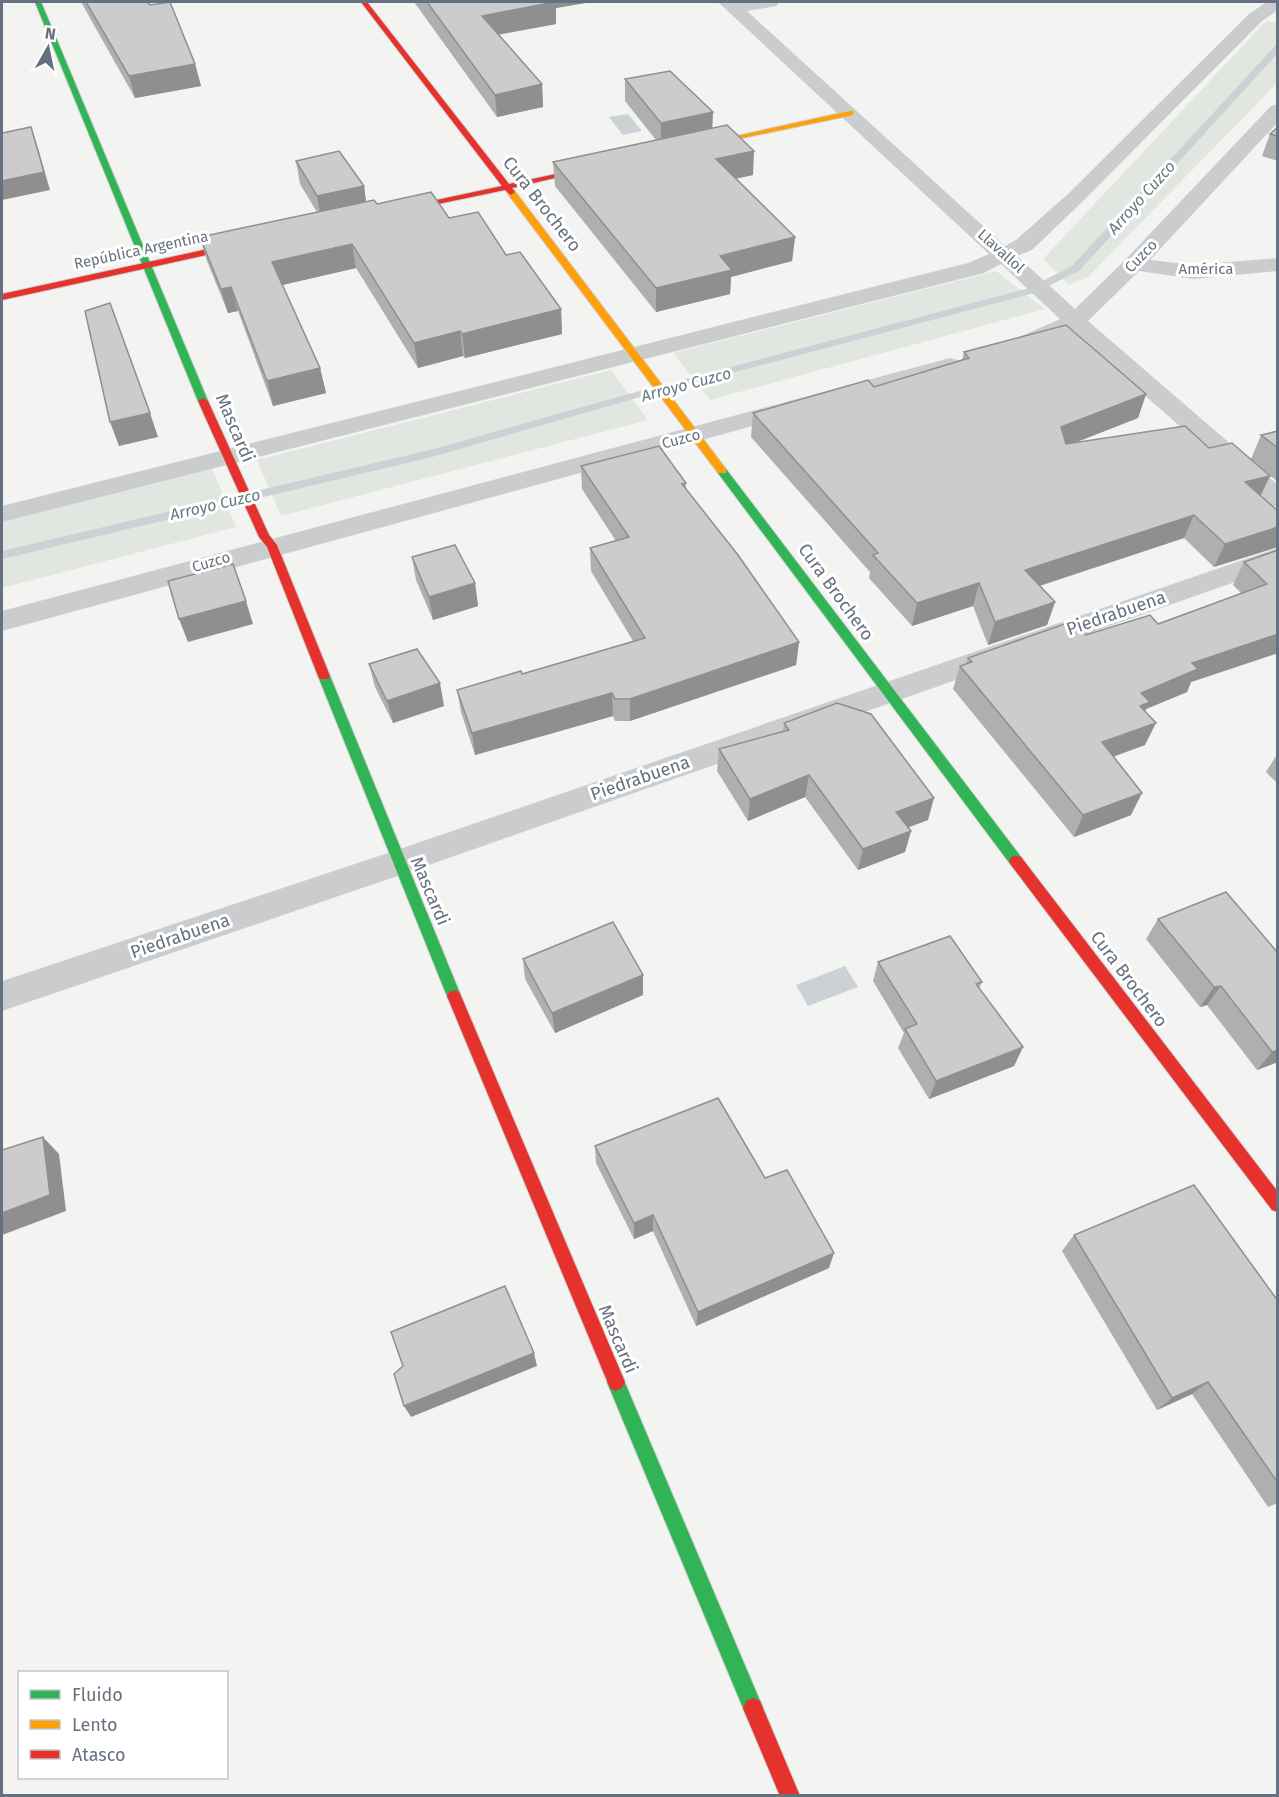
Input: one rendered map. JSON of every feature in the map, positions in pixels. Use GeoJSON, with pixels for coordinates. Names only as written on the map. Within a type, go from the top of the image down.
{"type":"FeatureCollection","features":[{"type":"Feature","properties":{"kind":"street","name":"Mascardi"},"geometry":{"type":"LineString","coordinates":[[38,2],[229,462],[268,541],[398,863],[790,1796]]}},
{"type":"Feature","properties":{"kind":"street","name":"Cura Brochero"},"geometry":{"type":"LineString","coordinates":[[364,2],[697,435],[887,692],[1278,1205]]}},
{"type":"Feature","properties":{"kind":"street"},"geometry":{"type":"LineString","coordinates":[[731,5],[771,2]]}},
{"type":"Feature","properties":{"kind":"street"},"geometry":{"type":"LineString","coordinates":[[2,514],[229,462],[635,354],[976,268],[1024,245],[1075,198],[1256,17],[1277,2]]}},
{"type":"Feature","properties":{"kind":"street","name":"Llavallol"},"geometry":{"type":"LineString","coordinates":[[731,5],[1024,271],[1066,312],[1278,499]]}},
{"type":"Feature","properties":{"kind":"street","name":"Cuzco"},"geometry":{"type":"LineString","coordinates":[[1008,349],[1046,335],[1066,312],[1134,264],[1278,110]]}},
{"type":"Feature","properties":{"kind":"street"},"geometry":{"type":"LineString","coordinates":[[678,150],[850,113]]}},
{"type":"Feature","properties":{"kind":"street"},"geometry":{"type":"LineString","coordinates":[[379,215],[609,165]]}},
{"type":"Feature","properties":{"kind":"street","name":"República Argentina"},"geometry":{"type":"LineString","coordinates":[[2,297],[263,240]]}},
{"type":"Feature","properties":{"kind":"street","name":"América"},"geometry":{"type":"LineString","coordinates":[[1134,264],[1194,272],[1225,271],[1278,264]]}},
{"type":"Feature","properties":{"kind":"street","name":"Cuzco"},"geometry":{"type":"LineString","coordinates":[[2,621],[268,541],[697,435],[973,358]]}},
{"type":"Feature","properties":{"kind":"street","name":"Piedrabuena"},"geometry":{"type":"LineString","coordinates":[[2,996],[398,863],[1278,558]]}},
{"type":"Feature","properties":{"kind":"shaded area"},"geometry":{"type":"Polygon","coordinates":[[[1266,21],[1277,22],[1277,83],[1088,277],[1069,285],[1043,259],[1266,21]]]}},
{"type":"Feature","properties":{"kind":"shaded area"},"geometry":{"type":"Polygon","coordinates":[[[628,114],[642,131],[623,135],[609,117],[628,114]]]}},
{"type":"Feature","properties":{"kind":"shaded area"},"geometry":{"type":"Polygon","coordinates":[[[996,271],[1045,309],[710,400],[673,353],[996,271]]]}},
{"type":"Feature","properties":{"kind":"shaded area"},"geometry":{"type":"Polygon","coordinates":[[[611,370],[648,420],[281,516],[257,460],[611,370]]]}},
{"type":"Feature","properties":{"kind":"shaded area"},"geometry":{"type":"Polygon","coordinates":[[[212,468],[236,527],[2,588],[2,522],[212,468]]]}},
{"type":"Feature","properties":{"kind":"shaded area"},"geometry":{"type":"Polygon","coordinates":[[[845,966],[858,987],[808,1006],[796,985],[845,966]]]}},
{"type":"Feature","properties":{"kind":"building"},"geometry":{"type":"Polygon","coordinates":[[[86,2],[147,2],[150,5],[170,2],[195,64],[129,76],[86,2]]]}},
{"type":"Feature","properties":{"kind":"building"},"geometry":{"type":"Polygon","coordinates":[[[427,2],[555,2],[482,16],[542,84],[495,95],[427,2]]]}},
{"type":"Feature","properties":{"kind":"building"},"geometry":{"type":"Polygon","coordinates":[[[670,71],[713,112],[661,123],[625,79],[670,71]]]}},
{"type":"Feature","properties":{"kind":"building"},"geometry":{"type":"Polygon","coordinates":[[[727,125],[754,151],[716,159],[795,237],[720,256],[732,270],[656,288],[553,162],[727,125]]]}},
{"type":"Feature","properties":{"kind":"building"},"geometry":{"type":"Polygon","coordinates":[[[31,127],[44,172],[2,181],[2,133],[31,127]]]}},
{"type":"Feature","properties":{"kind":"building"},"geometry":{"type":"Polygon","coordinates":[[[1278,127],[1278,136],[1270,134],[1278,127]]]}},
{"type":"Feature","properties":{"kind":"building"},"geometry":{"type":"Polygon","coordinates":[[[339,151],[364,186],[317,196],[296,161],[339,151]]]}},
{"type":"Feature","properties":{"kind":"building"},"geometry":{"type":"Polygon","coordinates":[[[431,192],[449,218],[478,212],[506,255],[520,252],[561,309],[462,334],[460,331],[414,343],[352,244],[272,262],[320,368],[267,381],[231,287],[221,289],[200,237],[374,200],[377,204],[431,192]]]}},
{"type":"Feature","properties":{"kind":"building"},"geometry":{"type":"Polygon","coordinates":[[[110,303],[150,413],[110,422],[85,311],[110,303]]]}},
{"type":"Feature","properties":{"kind":"building"},"geometry":{"type":"Polygon","coordinates":[[[1066,325],[1146,394],[1061,427],[1066,444],[1185,426],[1209,448],[1232,443],[1270,476],[1245,482],[1278,511],[1278,527],[1225,544],[1194,515],[1025,570],[1055,602],[995,622],[979,583],[917,603],[873,555],[878,553],[753,413],[868,380],[874,387],[969,358],[964,352],[1066,325]]]}},
{"type":"Feature","properties":{"kind":"building"},"geometry":{"type":"Polygon","coordinates":[[[1278,431],[1278,448],[1261,435],[1278,431]]]}},
{"type":"Feature","properties":{"kind":"building"},"geometry":{"type":"Polygon","coordinates":[[[659,446],[686,483],[682,484],[738,555],[799,642],[630,699],[615,699],[612,693],[472,733],[457,690],[521,671],[522,674],[645,638],[590,548],[629,537],[581,466],[659,446]]]}},
{"type":"Feature","properties":{"kind":"building"},"geometry":{"type":"Polygon","coordinates":[[[455,545],[475,583],[429,597],[412,557],[455,545]]]}},
{"type":"Feature","properties":{"kind":"building"},"geometry":{"type":"Polygon","coordinates":[[[1278,550],[1278,634],[1192,663],[1198,669],[1141,693],[1150,702],[1140,706],[1156,723],[1102,742],[1142,793],[1083,815],[960,666],[972,662],[968,658],[1073,621],[1086,635],[1150,615],[1158,624],[1267,584],[1244,562],[1278,550]]]}},
{"type":"Feature","properties":{"kind":"building"},"geometry":{"type":"Polygon","coordinates":[[[233,564],[246,601],[179,619],[168,581],[233,564]]]}},
{"type":"Feature","properties":{"kind":"building"},"geometry":{"type":"Polygon","coordinates":[[[417,649],[440,683],[387,701],[369,664],[417,649]]]}},
{"type":"Feature","properties":{"kind":"building"},"geometry":{"type":"Polygon","coordinates":[[[837,703],[871,714],[934,798],[896,812],[911,831],[863,849],[809,775],[750,799],[719,749],[789,730],[784,723],[837,703]]]}},
{"type":"Feature","properties":{"kind":"building"},"geometry":{"type":"Polygon","coordinates":[[[1226,892],[1278,953],[1278,1050],[1272,1052],[1221,986],[1214,987],[1158,919],[1226,892]]]}},
{"type":"Feature","properties":{"kind":"building"},"geometry":{"type":"Polygon","coordinates":[[[613,922],[643,975],[552,1013],[523,959],[613,922]]]}},
{"type":"Feature","properties":{"kind":"building"},"geometry":{"type":"Polygon","coordinates":[[[950,936],[982,982],[976,984],[1023,1047],[936,1081],[905,1029],[917,1024],[878,962],[950,936]]]}},
{"type":"Feature","properties":{"kind":"building"},"geometry":{"type":"Polygon","coordinates":[[[718,1098],[765,1178],[787,1170],[834,1253],[698,1312],[653,1215],[634,1223],[595,1146],[718,1098]]]}},
{"type":"Feature","properties":{"kind":"building"},"geometry":{"type":"Polygon","coordinates":[[[43,1137],[50,1195],[2,1213],[2,1150],[43,1137]]]}},
{"type":"Feature","properties":{"kind":"building"},"geometry":{"type":"Polygon","coordinates":[[[1194,1185],[1278,1301],[1278,1483],[1208,1382],[1172,1398],[1074,1235],[1194,1185]]]}},
{"type":"Feature","properties":{"kind":"building"},"geometry":{"type":"Polygon","coordinates":[[[505,1286],[534,1353],[404,1406],[394,1374],[403,1366],[391,1332],[505,1286]]]}},
{"type":"Feature","properties":{"kind":"waterway","name":"Arroyo Cuzco"},"geometry":{"type":"LineString","coordinates":[[2,555],[432,453],[629,397],[1030,291],[1075,269],[1278,48]]}},
{"type":"Feature","properties":{"kind":"traffic: fast"},"geometry":{"type":"LineString","coordinates":[[38,2],[203,401]]}},
{"type":"Feature","properties":{"kind":"traffic: fast"},"geometry":{"type":"LineString","coordinates":[[722,471],[1016,861]]}},
{"type":"Feature","properties":{"kind":"traffic: fast"},"geometry":{"type":"LineString","coordinates":[[324,676],[454,996]]}},
{"type":"Feature","properties":{"kind":"traffic: fast"},"geometry":{"type":"LineString","coordinates":[[616,1382],[753,1708]]}},
{"type":"Feature","properties":{"kind":"traffic: slow"},"geometry":{"type":"LineString","coordinates":[[695,146],[850,113]]}},
{"type":"Feature","properties":{"kind":"traffic: slow"},"geometry":{"type":"LineString","coordinates":[[511,192],[722,471]]}},
{"type":"Feature","properties":{"kind":"traffic: jam"},"geometry":{"type":"LineString","coordinates":[[364,2],[511,192]]}},
{"type":"Feature","properties":{"kind":"traffic: jam"},"geometry":{"type":"LineString","coordinates":[[393,212],[598,167]]}},
{"type":"Feature","properties":{"kind":"traffic: jam"},"geometry":{"type":"LineString","coordinates":[[2,297],[249,243]]}},
{"type":"Feature","properties":{"kind":"traffic: jam"},"geometry":{"type":"LineString","coordinates":[[203,401],[264,537],[272,545],[324,676]]}},
{"type":"Feature","properties":{"kind":"traffic: jam"},"geometry":{"type":"LineString","coordinates":[[1016,861],[1278,1205]]}},
{"type":"Feature","properties":{"kind":"traffic: jam"},"geometry":{"type":"LineString","coordinates":[[454,996],[616,1382]]}},
{"type":"Feature","properties":{"kind":"traffic: jam"},"geometry":{"type":"LineString","coordinates":[[753,1708],[790,1796]]}}]}
